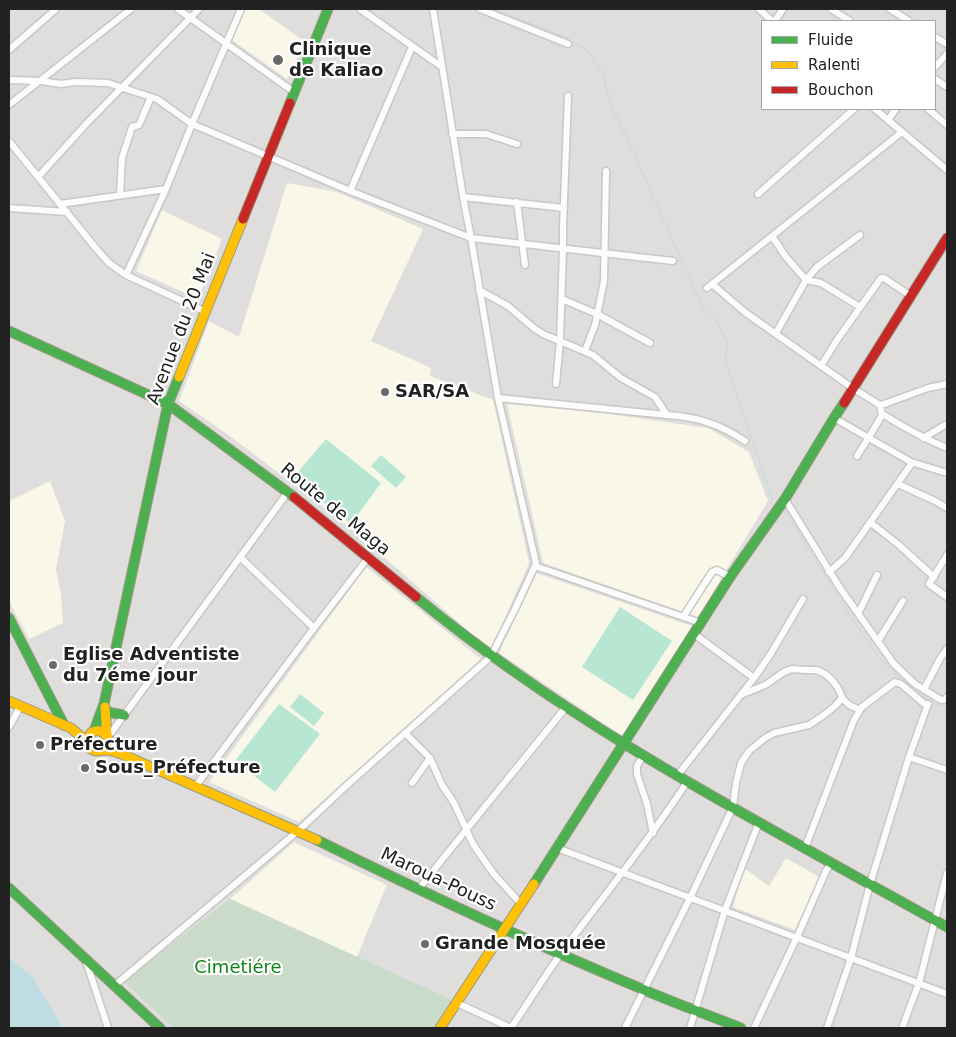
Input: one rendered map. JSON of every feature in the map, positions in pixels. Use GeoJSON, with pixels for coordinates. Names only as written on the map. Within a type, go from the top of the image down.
{"type":"FeatureCollection","features":[{"type":"Feature","properties":{"kind":"main road","name":"Avenue du 20 Mai"},"geometry":{"type":"LineString","coordinates":[[104,707],[168,404],[328,9]]}},
{"type":"Feature","properties":{"kind":"main road"},"geometry":{"type":"LineString","coordinates":[[440,1028],[558,848],[730,577],[785,499],[946,242]]}},
{"type":"Feature","properties":{"kind":"main road","name":"Route de Maga"},"geometry":{"type":"LineString","coordinates":[[9,331],[168,404],[288,492],[446,622],[491,656],[566,707],[687,782],[947,927]]}},
{"type":"Feature","properties":{"kind":"main road"},"geometry":{"type":"LineString","coordinates":[[9,618],[67,726],[88,742],[93,750],[103,750],[124,755]]}},
{"type":"Feature","properties":{"kind":"main road"},"geometry":{"type":"LineString","coordinates":[[9,701],[67,726],[102,731],[124,755]]}},
{"type":"Feature","properties":{"kind":"main road"},"geometry":{"type":"LineString","coordinates":[[104,707],[112,713],[124,714]]}},
{"type":"Feature","properties":{"kind":"main road"},"geometry":{"type":"LineString","coordinates":[[88,742],[89,735],[93,731],[104,707]]}},
{"type":"Feature","properties":{"kind":"main road"},"geometry":{"type":"LineString","coordinates":[[103,750],[107,746],[108,738],[104,707]]}},
{"type":"Feature","properties":{"kind":"main road","name":"Maroua-Pouss"},"geometry":{"type":"LineString","coordinates":[[124,755],[298,832],[505,930],[643,990],[741,1028]]}},
{"type":"Feature","properties":{"kind":"main road"},"geometry":{"type":"LineString","coordinates":[[9,888],[160,1028]]}},
{"type":"Feature","properties":{"kind":"street"},"geometry":{"type":"LineString","coordinates":[[9,50],[56,9]]}},
{"type":"Feature","properties":{"kind":"street"},"geometry":{"type":"LineString","coordinates":[[9,105],[131,9]]}},
{"type":"Feature","properties":{"kind":"street"},"geometry":{"type":"LineString","coordinates":[[178,9],[294,92]]}},
{"type":"Feature","properties":{"kind":"street"},"geometry":{"type":"LineString","coordinates":[[38,177],[199,9]]}},
{"type":"Feature","properties":{"kind":"street"},"geometry":{"type":"LineString","coordinates":[[126,275],[166,189],[241,9]]}},
{"type":"Feature","properties":{"kind":"street"},"geometry":{"type":"LineString","coordinates":[[360,9],[442,67]]}},
{"type":"Feature","properties":{"kind":"street"},"geometry":{"type":"LineString","coordinates":[[114,986],[298,832],[347,784],[491,656],[536,563],[498,398],[452,134],[433,9]]}},
{"type":"Feature","properties":{"kind":"street"},"geometry":{"type":"LineString","coordinates":[[480,9],[568,44]]}},
{"type":"Feature","properties":{"kind":"street"},"geometry":{"type":"LineString","coordinates":[[759,9],[772,20]]}},
{"type":"Feature","properties":{"kind":"street"},"geometry":{"type":"LineString","coordinates":[[774,20],[783,9]]}},
{"type":"Feature","properties":{"kind":"street"},"geometry":{"type":"LineString","coordinates":[[831,9],[848,20]]}},
{"type":"Feature","properties":{"kind":"street"},"geometry":{"type":"LineString","coordinates":[[890,9],[907,20]]}},
{"type":"Feature","properties":{"kind":"street"},"geometry":{"type":"LineString","coordinates":[[936,38],[947,44]]}},
{"type":"Feature","properties":{"kind":"street"},"geometry":{"type":"LineString","coordinates":[[350,191],[412,47]]}},
{"type":"Feature","properties":{"kind":"street"},"geometry":{"type":"LineString","coordinates":[[936,66],[947,54]]}},
{"type":"Feature","properties":{"kind":"street"},"geometry":{"type":"LineString","coordinates":[[9,80],[61,84],[75,82],[108,83],[160,100],[192,124],[350,191],[471,238],[673,261]]}},
{"type":"Feature","properties":{"kind":"street"},"geometry":{"type":"LineString","coordinates":[[936,80],[947,87]]}},
{"type":"Feature","properties":{"kind":"street"},"geometry":{"type":"LineString","coordinates":[[556,384],[562,299],[568,96]]}},
{"type":"Feature","properties":{"kind":"street"},"geometry":{"type":"LineString","coordinates":[[120,195],[121,163],[125,145],[133,127],[140,125],[151,97]]}},
{"type":"Feature","properties":{"kind":"street"},"geometry":{"type":"LineString","coordinates":[[758,194],[853,110]]}},
{"type":"Feature","properties":{"kind":"street"},"geometry":{"type":"LineString","coordinates":[[876,110],[947,170]]}},
{"type":"Feature","properties":{"kind":"street"},"geometry":{"type":"LineString","coordinates":[[888,120],[895,110]]}},
{"type":"Feature","properties":{"kind":"street"},"geometry":{"type":"LineString","coordinates":[[929,110],[947,125]]}},
{"type":"Feature","properties":{"kind":"street"},"geometry":{"type":"LineString","coordinates":[[857,456],[882,415],[880,405],[821,366],[710,286],[902,132]]}},
{"type":"Feature","properties":{"kind":"street"},"geometry":{"type":"LineString","coordinates":[[452,134],[486,134],[517,144]]}},
{"type":"Feature","properties":{"kind":"street"},"geometry":{"type":"LineString","coordinates":[[9,141],[12,150],[38,177],[109,263],[126,275],[206,312]]}},
{"type":"Feature","properties":{"kind":"street"},"geometry":{"type":"LineString","coordinates":[[585,351],[597,314],[604,281],[606,171]]}},
{"type":"Feature","properties":{"kind":"street"},"geometry":{"type":"LineString","coordinates":[[60,204],[166,189]]}},
{"type":"Feature","properties":{"kind":"street"},"geometry":{"type":"LineString","coordinates":[[463,197],[564,208]]}},
{"type":"Feature","properties":{"kind":"street"},"geometry":{"type":"LineString","coordinates":[[517,202],[525,265]]}},
{"type":"Feature","properties":{"kind":"street"},"geometry":{"type":"LineString","coordinates":[[9,208],[67,212]]}},
{"type":"Feature","properties":{"kind":"street"},"geometry":{"type":"LineString","coordinates":[[776,333],[806,280],[817,267],[860,235]]}},
{"type":"Feature","properties":{"kind":"street"},"geometry":{"type":"LineString","coordinates":[[772,236],[786,257],[806,280],[821,283],[860,308]]}},
{"type":"Feature","properties":{"kind":"street"},"geometry":{"type":"LineString","coordinates":[[821,366],[837,340],[883,278],[912,296]]}},
{"type":"Feature","properties":{"kind":"street"},"geometry":{"type":"LineString","coordinates":[[479,290],[508,306],[539,332],[585,351],[599,359],[627,383],[655,397],[667,415]]}},
{"type":"Feature","properties":{"kind":"street"},"geometry":{"type":"LineString","coordinates":[[562,299],[597,314],[650,343]]}},
{"type":"Feature","properties":{"kind":"street"},"geometry":{"type":"LineString","coordinates":[[880,405],[928,388],[947,384]]}},
{"type":"Feature","properties":{"kind":"street"},"geometry":{"type":"LineString","coordinates":[[498,398],[686,416],[727,429],[745,441]]}},
{"type":"Feature","properties":{"kind":"street"},"geometry":{"type":"LineString","coordinates":[[882,415],[923,438],[947,448]]}},
{"type":"Feature","properties":{"kind":"street"},"geometry":{"type":"LineString","coordinates":[[834,418],[912,463],[947,473]]}},
{"type":"Feature","properties":{"kind":"street"},"geometry":{"type":"LineString","coordinates":[[923,438],[947,424]]}},
{"type":"Feature","properties":{"kind":"street"},"geometry":{"type":"LineString","coordinates":[[830,572],[845,558],[912,463]]}},
{"type":"Feature","properties":{"kind":"street"},"geometry":{"type":"LineString","coordinates":[[898,484],[947,508]]}},
{"type":"Feature","properties":{"kind":"street"},"geometry":{"type":"LineString","coordinates":[[108,738],[288,492]]}},
{"type":"Feature","properties":{"kind":"street"},"geometry":{"type":"LineString","coordinates":[[785,499],[830,572],[894,664],[915,684],[941,700],[947,697]]}},
{"type":"Feature","properties":{"kind":"street"},"geometry":{"type":"LineString","coordinates":[[871,523],[934,577]]}},
{"type":"Feature","properties":{"kind":"street"},"geometry":{"type":"LineString","coordinates":[[947,555],[929,584],[947,597]]}},
{"type":"Feature","properties":{"kind":"street"},"geometry":{"type":"LineString","coordinates":[[240,557],[314,628]]}},
{"type":"Feature","properties":{"kind":"street"},"geometry":{"type":"LineString","coordinates":[[195,787],[368,558]]}},
{"type":"Feature","properties":{"kind":"street"},"geometry":{"type":"LineString","coordinates":[[535,566],[700,623]]}},
{"type":"Feature","properties":{"kind":"street"},"geometry":{"type":"LineString","coordinates":[[683,617],[712,572],[717,570],[730,577]]}},
{"type":"Feature","properties":{"kind":"street"},"geometry":{"type":"LineString","coordinates":[[858,614],[877,575]]}},
{"type":"Feature","properties":{"kind":"street"},"geometry":{"type":"LineString","coordinates":[[677,776],[754,678],[803,599]]}},
{"type":"Feature","properties":{"kind":"street"},"geometry":{"type":"LineString","coordinates":[[878,642],[903,601]]}},
{"type":"Feature","properties":{"kind":"street"},"geometry":{"type":"LineString","coordinates":[[694,634],[754,678]]}},
{"type":"Feature","properties":{"kind":"street"},"geometry":{"type":"LineString","coordinates":[[924,689],[947,649]]}},
{"type":"Feature","properties":{"kind":"street"},"geometry":{"type":"LineString","coordinates":[[741,695],[792,670],[816,670],[828,676],[837,687],[842,698],[849,705],[860,710]]}},
{"type":"Feature","properties":{"kind":"street"},"geometry":{"type":"LineString","coordinates":[[805,848],[854,720],[866,704],[895,682],[902,684],[928,705],[909,757],[870,884],[851,958],[827,1028]]}},
{"type":"Feature","properties":{"kind":"street"},"geometry":{"type":"LineString","coordinates":[[625,1028],[733,807],[736,782],[741,763],[749,751],[765,738],[774,733],[809,725],[824,716],[842,698]]}},
{"type":"Feature","properties":{"kind":"street"},"geometry":{"type":"LineString","coordinates":[[9,728],[20,707]]}},
{"type":"Feature","properties":{"kind":"street"},"geometry":{"type":"LineString","coordinates":[[418,890],[566,707]]}},
{"type":"Feature","properties":{"kind":"street"},"geometry":{"type":"LineString","coordinates":[[405,733],[430,758],[473,844],[491,870],[521,904]]}},
{"type":"Feature","properties":{"kind":"street"},"geometry":{"type":"LineString","coordinates":[[643,756],[637,766],[637,774],[647,804],[653,833]]}},
{"type":"Feature","properties":{"kind":"street"},"geometry":{"type":"LineString","coordinates":[[909,757],[947,770]]}},
{"type":"Feature","properties":{"kind":"street"},"geometry":{"type":"LineString","coordinates":[[412,782],[430,758]]}},
{"type":"Feature","properties":{"kind":"street"},"geometry":{"type":"LineString","coordinates":[[456,1003],[511,1028],[561,954],[653,833],[687,782]]}},
{"type":"Feature","properties":{"kind":"street"},"geometry":{"type":"LineString","coordinates":[[690,1028],[725,910],[759,822]]}},
{"type":"Feature","properties":{"kind":"street"},"geometry":{"type":"LineString","coordinates":[[558,848],[947,994]]}},
{"type":"Feature","properties":{"kind":"street"},"geometry":{"type":"LineString","coordinates":[[754,1028],[831,863]]}},
{"type":"Feature","properties":{"kind":"street"},"geometry":{"type":"LineString","coordinates":[[902,1028],[919,983],[947,872]]}},
{"type":"Feature","properties":{"kind":"street"},"geometry":{"type":"LineString","coordinates":[[86,961],[108,1028]]}},
{"type":"Feature","properties":{"kind":"shaded area"},"geometry":{"type":"Polygon","coordinates":[[[9,9],[947,9],[947,1028],[63,1028],[33,977],[9,958],[9,9]]]}},
{"type":"Feature","properties":{"kind":"shaded area","name":"Clinique de Kaliao"},"geometry":{"type":"Polygon","coordinates":[[[245,9],[259,9],[304,41],[287,79],[232,40],[245,9]]]}},
{"type":"Feature","properties":{"kind":"shaded area"},"geometry":{"type":"Polygon","coordinates":[[[287,183],[337,192],[423,229],[371,341],[431,368],[430,376],[493,400],[529,562],[491,649],[316,501],[223,431],[179,401],[209,321],[239,337],[287,183]]]}},
{"type":"Feature","properties":{"kind":"shaded area"},"geometry":{"type":"Polygon","coordinates":[[[162,210],[222,239],[198,299],[136,271],[162,210]]]}},
{"type":"Feature","properties":{"kind":"shaded area"},"geometry":{"type":"Polygon","coordinates":[[[507,404],[602,413],[708,428],[749,452],[768,501],[698,617],[543,563],[507,404]]]}},
{"type":"Feature","properties":{"kind":"shaded area"},"geometry":{"type":"Polygon","coordinates":[[[50,481],[65,521],[56,569],[61,594],[63,623],[29,639],[9,601],[9,501],[50,481]]]}},
{"type":"Feature","properties":{"kind":"shaded area"},"geometry":{"type":"Polygon","coordinates":[[[366,567],[481,659],[299,822],[209,782],[366,567]]]}},
{"type":"Feature","properties":{"kind":"shaded area"},"geometry":{"type":"Polygon","coordinates":[[[536,573],[692,626],[622,736],[499,653],[536,573]]]}},
{"type":"Feature","properties":{"kind":"shaded area"},"geometry":{"type":"Polygon","coordinates":[[[294,842],[387,885],[357,957],[230,899],[294,842]]]}},
{"type":"Feature","properties":{"kind":"shaded area"},"geometry":{"type":"Polygon","coordinates":[[[786,858],[821,878],[795,930],[733,907],[744,868],[769,886],[786,858]]]}},
{"type":"Feature","properties":{"kind":"shaded area","name":"Grande Mosquée"},"geometry":{"type":"Polygon","coordinates":[[[387,885],[494,932],[452,1000],[357,957],[387,885]]]}},
{"type":"Feature","properties":{"kind":"green space"},"geometry":{"type":"Polygon","coordinates":[[[326,439],[381,483],[351,524],[293,478],[326,439]]]}},
{"type":"Feature","properties":{"kind":"green space"},"geometry":{"type":"Polygon","coordinates":[[[381,455],[406,477],[396,488],[371,466],[381,455]]]}},
{"type":"Feature","properties":{"kind":"green space"},"geometry":{"type":"Polygon","coordinates":[[[620,607],[672,641],[633,700],[582,667],[620,607]]]}},
{"type":"Feature","properties":{"kind":"green space"},"geometry":{"type":"Polygon","coordinates":[[[300,694],[324,713],[314,726],[290,707],[300,694]]]}},
{"type":"Feature","properties":{"kind":"green space"},"geometry":{"type":"Polygon","coordinates":[[[279,704],[320,734],[275,792],[235,761],[279,704]]]}},
{"type":"Feature","properties":{"kind":"green space","name":"Cimetiére"},"geometry":{"type":"Polygon","coordinates":[[[230,899],[452,1000],[433,1028],[173,1028],[124,981],[230,899]]]}},
{"type":"Feature","properties":{"kind":"water"},"geometry":{"type":"Polygon","coordinates":[[[9,958],[33,977],[63,1028],[9,1028],[9,958]]]}},
{"type":"Feature","properties":{"kind":"waterway"},"geometry":{"type":"LineString","coordinates":[[493,9],[565,37],[587,50],[602,73],[613,110],[704,310],[716,321],[728,343],[725,361],[773,501]]}},
{"type":"Feature","properties":{"kind":"waterway"},"geometry":{"type":"LineString","coordinates":[[783,508],[850,616],[875,652],[897,676],[923,697],[947,709]]}},
{"type":"Feature","properties":{"kind":"traffic: fast"},"geometry":{"type":"LineString","coordinates":[[290,103],[328,9]]}},
{"type":"Feature","properties":{"kind":"traffic: fast"},"geometry":{"type":"LineString","coordinates":[[9,331],[168,404],[294,497]]}},
{"type":"Feature","properties":{"kind":"traffic: fast"},"geometry":{"type":"LineString","coordinates":[[94,731],[104,704],[168,404],[179,377]]}},
{"type":"Feature","properties":{"kind":"traffic: fast"},"geometry":{"type":"LineString","coordinates":[[534,884],[730,577],[785,499],[844,403]]}},
{"type":"Feature","properties":{"kind":"traffic: fast"},"geometry":{"type":"LineString","coordinates":[[416,597],[478,645],[541,690],[607,733],[741,813],[947,927]]}},
{"type":"Feature","properties":{"kind":"traffic: fast"},"geometry":{"type":"LineString","coordinates":[[9,618],[64,725]]}},
{"type":"Feature","properties":{"kind":"traffic: fast"},"geometry":{"type":"LineString","coordinates":[[105,710],[124,715]]}},
{"type":"Feature","properties":{"kind":"traffic: fast"},"geometry":{"type":"LineString","coordinates":[[317,840],[560,954],[741,1028]]}},
{"type":"Feature","properties":{"kind":"traffic: fast"},"geometry":{"type":"LineString","coordinates":[[9,888],[160,1028]]}},
{"type":"Feature","properties":{"kind":"traffic: slow"},"geometry":{"type":"LineString","coordinates":[[179,377],[243,219]]}},
{"type":"Feature","properties":{"kind":"traffic: slow"},"geometry":{"type":"LineString","coordinates":[[9,701],[71,728],[87,742]]}},
{"type":"Feature","properties":{"kind":"traffic: slow"},"geometry":{"type":"LineString","coordinates":[[105,707],[107,736]]}},
{"type":"Feature","properties":{"kind":"traffic: slow"},"geometry":{"type":"LineString","coordinates":[[103,750],[108,743],[108,737],[101,732],[92,732],[88,743],[92,750],[114,751],[317,840]]}},
{"type":"Feature","properties":{"kind":"traffic: slow"},"geometry":{"type":"LineString","coordinates":[[440,1028],[534,884]]}},
{"type":"Feature","properties":{"kind":"traffic: jam"},"geometry":{"type":"LineString","coordinates":[[243,219],[290,103]]}},
{"type":"Feature","properties":{"kind":"traffic: jam"},"geometry":{"type":"LineString","coordinates":[[844,403],[947,238]]}},
{"type":"Feature","properties":{"kind":"traffic: jam"},"geometry":{"type":"LineString","coordinates":[[294,497],[416,597]]}},
{"type":"Feature","properties":{"kind":"place","name":"Clinique de Kaliao"},"geometry":{"type":"Point","coordinates":[278,60]}},
{"type":"Feature","properties":{"kind":"place","name":"SAR/SA"},"geometry":{"type":"Point","coordinates":[385,392]}},
{"type":"Feature","properties":{"kind":"place","name":"Eglise Adventiste du 7éme jour"},"geometry":{"type":"Point","coordinates":[53,665]}},
{"type":"Feature","properties":{"kind":"place","name":"Préfecture"},"geometry":{"type":"Point","coordinates":[40,745]}},
{"type":"Feature","properties":{"kind":"place","name":"Sous_Préfecture"},"geometry":{"type":"Point","coordinates":[85,768]}},
{"type":"Feature","properties":{"kind":"place","name":"Grande Mosquée"},"geometry":{"type":"Point","coordinates":[425,944]}}]}
